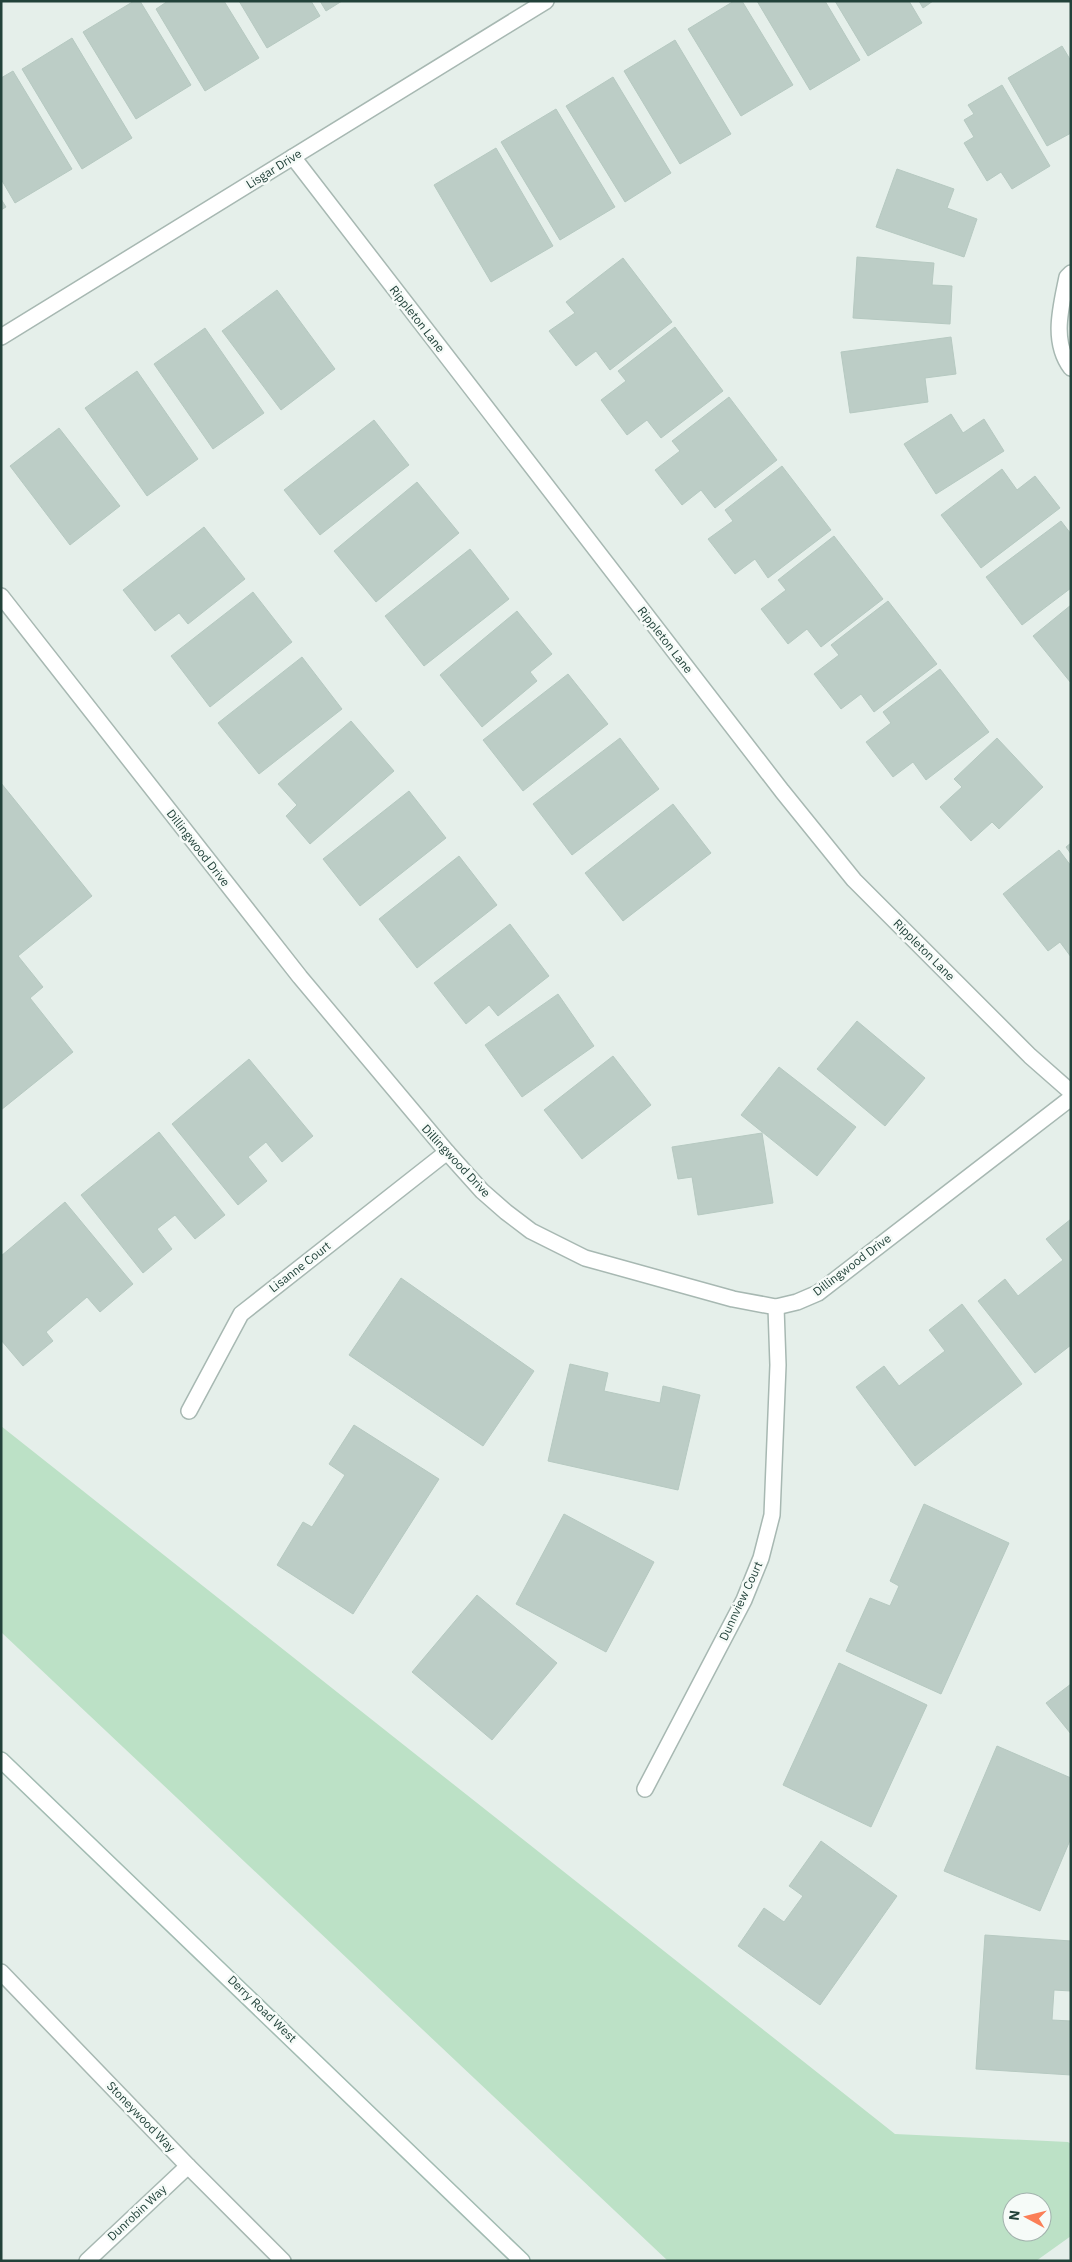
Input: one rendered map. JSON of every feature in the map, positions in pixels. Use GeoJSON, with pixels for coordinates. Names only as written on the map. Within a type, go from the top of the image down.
{"type":"FeatureCollection","features":[{"type":"Feature","properties":{"kind":"street","name":"Lisgar Drive"},"geometry":{"type":"LineString","coordinates":[[1,337],[546,1]]}},
{"type":"Feature","properties":{"kind":"street","name":"Rippleton Lane"},"geometry":{"type":"LineString","coordinates":[[293,157],[782,792],[854,880],[1030,1056],[1071,1092]]}},
{"type":"Feature","properties":{"kind":"street"},"geometry":{"type":"LineString","coordinates":[[1071,273],[1067,277],[1058,320],[1063,358],[1071,368]]}},
{"type":"Feature","properties":{"kind":"street","name":"Dillingwood Drive"},"geometry":{"type":"LineString","coordinates":[[1,596],[300,977],[447,1152],[482,1191],[506,1212],[531,1231],[556,1245],[585,1258],[621,1269],[733,1299],[776,1307],[797,1302],[818,1293],[1071,1098]]}},
{"type":"Feature","properties":{"kind":"street","name":"Lisanne Court"},"geometry":{"type":"LineString","coordinates":[[189,1411],[241,1314],[447,1152]]}},
{"type":"Feature","properties":{"kind":"street","name":"Dunnview Court"},"geometry":{"type":"LineString","coordinates":[[645,1788],[744,1600],[761,1558],[772,1515],[778,1365],[776,1307]]}},
{"type":"Feature","properties":{"kind":"street","name":"Derry Road West"},"geometry":{"type":"LineString","coordinates":[[1,1760],[522,2261]]}},
{"type":"Feature","properties":{"kind":"street","name":"Stoneywood Way"},"geometry":{"type":"LineString","coordinates":[[1,1972],[188,2166],[283,2261]]}},
{"type":"Feature","properties":{"kind":"street","name":"Dunrobin Way"},"geometry":{"type":"LineString","coordinates":[[86,2261],[188,2166]]}},
{"type":"Feature","properties":{"kind":"green space"},"geometry":{"type":"Polygon","coordinates":[[[1,1426],[895,2134],[1068,2142],[1071,2144],[1071,2236],[1036,2261],[668,2261],[1,1632],[1,1426]]]}},
{"type":"Feature","properties":{"kind":"building"},"geometry":{"type":"Polygon","coordinates":[[[134,1],[140,1],[191,85],[136,119],[83,32],[134,1]]]}},
{"type":"Feature","properties":{"kind":"building"},"geometry":{"type":"Polygon","coordinates":[[[168,1],[224,1],[259,58],[205,91],[156,9],[168,1]]]}},
{"type":"Feature","properties":{"kind":"building"},"geometry":{"type":"Polygon","coordinates":[[[239,1],[311,1],[320,16],[267,48],[239,1]]]}},
{"type":"Feature","properties":{"kind":"building"},"geometry":{"type":"Polygon","coordinates":[[[320,1],[342,1],[326,11],[320,1]]]}},
{"type":"Feature","properties":{"kind":"building"},"geometry":{"type":"Polygon","coordinates":[[[734,1],[742,1],[793,85],[741,116],[688,29],[734,1]]]}},
{"type":"Feature","properties":{"kind":"building"},"geometry":{"type":"Polygon","coordinates":[[[757,1],[825,1],[860,60],[810,90],[757,1]]]}},
{"type":"Feature","properties":{"kind":"building"},"geometry":{"type":"Polygon","coordinates":[[[835,1],[909,1],[922,23],[868,56],[835,1]]]}},
{"type":"Feature","properties":{"kind":"building"},"geometry":{"type":"Polygon","coordinates":[[[919,1],[933,1],[923,8],[919,1]]]}},
{"type":"Feature","properties":{"kind":"building"},"geometry":{"type":"Polygon","coordinates":[[[72,38],[132,138],[82,169],[22,69],[72,38]]]}},
{"type":"Feature","properties":{"kind":"building"},"geometry":{"type":"Polygon","coordinates":[[[675,40],[731,134],[680,164],[624,71],[675,40]]]}},
{"type":"Feature","properties":{"kind":"building"},"geometry":{"type":"Polygon","coordinates":[[[1062,46],[1071,61],[1071,133],[1047,146],[1008,78],[1062,46]]]}},
{"type":"Feature","properties":{"kind":"building"},"geometry":{"type":"Polygon","coordinates":[[[13,71],[72,169],[15,203],[1,179],[1,78],[13,71]]]}},
{"type":"Feature","properties":{"kind":"building"},"geometry":{"type":"Polygon","coordinates":[[[613,77],[671,173],[625,202],[566,106],[613,77]]]}},
{"type":"Feature","properties":{"kind":"building"},"geometry":{"type":"Polygon","coordinates":[[[1002,85],[1050,166],[1012,189],[1001,172],[987,181],[964,143],[974,137],[964,120],[974,114],[968,105],[1002,85]]]}},
{"type":"Feature","properties":{"kind":"building"},"geometry":{"type":"Polygon","coordinates":[[[556,109],[615,207],[560,240],[501,142],[556,109]]]}},
{"type":"Feature","properties":{"kind":"building"},"geometry":{"type":"Polygon","coordinates":[[[496,148],[553,246],[491,282],[434,185],[496,148]]]}},
{"type":"Feature","properties":{"kind":"building"},"geometry":{"type":"Polygon","coordinates":[[[897,169],[954,189],[947,208],[977,219],[964,257],[876,227],[897,169]]]}},
{"type":"Feature","properties":{"kind":"building"},"geometry":{"type":"Polygon","coordinates":[[[1,199],[6,207],[1,210],[1,199]]]}},
{"type":"Feature","properties":{"kind":"building"},"geometry":{"type":"Polygon","coordinates":[[[857,257],[934,263],[932,285],[952,286],[950,324],[853,318],[857,257]]]}},
{"type":"Feature","properties":{"kind":"building"},"geometry":{"type":"Polygon","coordinates":[[[623,258],[672,322],[610,370],[596,351],[576,366],[549,331],[575,313],[566,302],[623,258]]]}},
{"type":"Feature","properties":{"kind":"building"},"geometry":{"type":"Polygon","coordinates":[[[277,290],[335,369],[281,410],[222,331],[277,290]]]}},
{"type":"Feature","properties":{"kind":"building"},"geometry":{"type":"Polygon","coordinates":[[[675,327],[723,391],[661,438],[647,420],[627,435],[601,400],[626,381],[618,371],[675,327]]]}},
{"type":"Feature","properties":{"kind":"building"},"geometry":{"type":"Polygon","coordinates":[[[205,328],[264,413],[213,449],[154,364],[205,328]]]}},
{"type":"Feature","properties":{"kind":"building"},"geometry":{"type":"Polygon","coordinates":[[[951,337],[956,374],[925,378],[928,402],[850,413],[841,352],[951,337]]]}},
{"type":"Feature","properties":{"kind":"building"},"geometry":{"type":"Polygon","coordinates":[[[137,371],[198,459],[147,496],[85,408],[137,371]]]}},
{"type":"Feature","properties":{"kind":"building"},"geometry":{"type":"Polygon","coordinates":[[[729,397],[777,460],[715,508],[701,490],[682,505],[655,470],[680,451],[672,441],[729,397]]]}},
{"type":"Feature","properties":{"kind":"building"},"geometry":{"type":"Polygon","coordinates":[[[951,414],[963,433],[984,419],[1004,451],[936,494],[904,444],[951,414]]]}},
{"type":"Feature","properties":{"kind":"building"},"geometry":{"type":"Polygon","coordinates":[[[374,420],[409,465],[320,535],[284,490],[374,420]]]}},
{"type":"Feature","properties":{"kind":"building"},"geometry":{"type":"Polygon","coordinates":[[[59,428],[120,506],[70,545],[10,466],[59,428]]]}},
{"type":"Feature","properties":{"kind":"building"},"geometry":{"type":"Polygon","coordinates":[[[782,466],[831,530],[768,578],[755,559],[735,574],[708,539],[733,521],[725,510],[782,466]]]}},
{"type":"Feature","properties":{"kind":"building"},"geometry":{"type":"Polygon","coordinates":[[[1002,469],[1017,490],[1035,476],[1060,508],[981,568],[941,515],[1002,469]]]}},
{"type":"Feature","properties":{"kind":"building"},"geometry":{"type":"Polygon","coordinates":[[[417,482],[459,533],[376,602],[334,551],[417,482]]]}},
{"type":"Feature","properties":{"kind":"building"},"geometry":{"type":"Polygon","coordinates":[[[1061,521],[1071,534],[1071,588],[1022,625],[986,577],[1061,521]]]}},
{"type":"Feature","properties":{"kind":"building"},"geometry":{"type":"Polygon","coordinates":[[[204,527],[245,579],[188,624],[179,613],[155,631],[123,590],[204,527]]]}},
{"type":"Feature","properties":{"kind":"building"},"geometry":{"type":"Polygon","coordinates":[[[834,536],[883,599],[821,647],[807,629],[788,644],[761,609],[786,590],[778,580],[834,536]]]}},
{"type":"Feature","properties":{"kind":"building"},"geometry":{"type":"Polygon","coordinates":[[[470,549],[509,599],[424,666],[385,616],[470,549]]]}},
{"type":"Feature","properties":{"kind":"building"},"geometry":{"type":"Polygon","coordinates":[[[253,592],[292,642],[210,707],[171,656],[253,592]]]}},
{"type":"Feature","properties":{"kind":"building"},"geometry":{"type":"Polygon","coordinates":[[[888,601],[937,664],[874,712],[861,694],[841,709],[814,674],[839,655],[831,645],[888,601]]]}},
{"type":"Feature","properties":{"kind":"building"},"geometry":{"type":"Polygon","coordinates":[[[1071,605],[1071,683],[1033,636],[1071,605]]]}},
{"type":"Feature","properties":{"kind":"building"},"geometry":{"type":"Polygon","coordinates":[[[517,611],[552,654],[530,672],[537,681],[482,727],[440,675],[517,611]]]}},
{"type":"Feature","properties":{"kind":"building"},"geometry":{"type":"Polygon","coordinates":[[[302,657],[342,709],[259,774],[218,723],[302,657]]]}},
{"type":"Feature","properties":{"kind":"building"},"geometry":{"type":"Polygon","coordinates":[[[940,669],[989,732],[926,780],[913,762],[893,777],[866,742],[891,723],[883,712],[940,669]]]}},
{"type":"Feature","properties":{"kind":"building"},"geometry":{"type":"Polygon","coordinates":[[[568,674],[608,724],[523,791],[483,740],[568,674]]]}},
{"type":"Feature","properties":{"kind":"building"},"geometry":{"type":"Polygon","coordinates":[[[351,721],[394,771],[310,844],[286,816],[297,805],[278,784],[351,721]]]}},
{"type":"Feature","properties":{"kind":"building"},"geometry":{"type":"Polygon","coordinates":[[[620,738],[659,789],[572,855],[533,804],[620,738]]]}},
{"type":"Feature","properties":{"kind":"building"},"geometry":{"type":"Polygon","coordinates":[[[997,738],[1043,787],[999,829],[992,822],[971,841],[940,807],[962,787],[954,779],[997,738]]]}},
{"type":"Feature","properties":{"kind":"building"},"geometry":{"type":"Polygon","coordinates":[[[1,783],[92,896],[18,956],[43,987],[30,998],[73,1052],[1,1110],[1,783]]]}},
{"type":"Feature","properties":{"kind":"building"},"geometry":{"type":"Polygon","coordinates":[[[409,791],[446,838],[360,906],[323,859],[409,791]]]}},
{"type":"Feature","properties":{"kind":"building"},"geometry":{"type":"Polygon","coordinates":[[[673,804],[711,853],[623,921],[585,873],[673,804]]]}},
{"type":"Feature","properties":{"kind":"building"},"geometry":{"type":"Polygon","coordinates":[[[1071,843],[1071,854],[1066,847],[1071,843]]]}},
{"type":"Feature","properties":{"kind":"building"},"geometry":{"type":"Polygon","coordinates":[[[1059,850],[1071,866],[1071,957],[1060,942],[1048,951],[1003,894],[1059,850]]]}},
{"type":"Feature","properties":{"kind":"building"},"geometry":{"type":"Polygon","coordinates":[[[459,856],[497,905],[417,968],[379,919],[459,856]]]}},
{"type":"Feature","properties":{"kind":"building"},"geometry":{"type":"Polygon","coordinates":[[[510,924],[549,976],[498,1016],[489,1005],[466,1024],[434,983],[510,924]]]}},
{"type":"Feature","properties":{"kind":"building"},"geometry":{"type":"Polygon","coordinates":[[[558,994],[594,1046],[522,1097],[485,1045],[558,994]]]}},
{"type":"Feature","properties":{"kind":"building"},"geometry":{"type":"Polygon","coordinates":[[[857,1021],[925,1078],[885,1126],[817,1069],[857,1021]]]}},
{"type":"Feature","properties":{"kind":"building"},"geometry":{"type":"Polygon","coordinates":[[[613,1056],[651,1105],[582,1159],[544,1110],[613,1056]]]}},
{"type":"Feature","properties":{"kind":"building"},"geometry":{"type":"Polygon","coordinates":[[[249,1059],[313,1136],[282,1162],[266,1142],[248,1157],[267,1181],[238,1205],[172,1124],[249,1059]]]}},
{"type":"Feature","properties":{"kind":"building"},"geometry":{"type":"Polygon","coordinates":[[[779,1067],[856,1127],[817,1176],[741,1115],[779,1067]]]}},
{"type":"Feature","properties":{"kind":"building"},"geometry":{"type":"Polygon","coordinates":[[[159,1132],[225,1215],[195,1239],[175,1215],[157,1229],[172,1249],[143,1273],[81,1195],[159,1132]]]}},
{"type":"Feature","properties":{"kind":"building"},"geometry":{"type":"Polygon","coordinates":[[[762,1133],[773,1203],[698,1215],[692,1177],[678,1179],[672,1147],[762,1133]]]}},
{"type":"Feature","properties":{"kind":"building"},"geometry":{"type":"Polygon","coordinates":[[[65,1202],[133,1284],[100,1312],[87,1297],[46,1332],[53,1341],[23,1366],[1,1340],[1,1256],[65,1202]]]}},
{"type":"Feature","properties":{"kind":"building"},"geometry":{"type":"Polygon","coordinates":[[[1071,1219],[1071,1345],[1035,1373],[978,1301],[1005,1279],[1018,1296],[1063,1260],[1046,1239],[1071,1219]]]}},
{"type":"Feature","properties":{"kind":"building"},"geometry":{"type":"Polygon","coordinates":[[[401,1278],[534,1371],[483,1446],[349,1355],[401,1278]]]}},
{"type":"Feature","properties":{"kind":"building"},"geometry":{"type":"Polygon","coordinates":[[[962,1304],[1022,1384],[915,1466],[856,1387],[884,1366],[899,1386],[945,1351],[929,1330],[962,1304]]]}},
{"type":"Feature","properties":{"kind":"building"},"geometry":{"type":"Polygon","coordinates":[[[570,1364],[608,1373],[604,1391],[660,1403],[663,1386],[700,1395],[678,1490],[548,1461],[570,1364]]]}},
{"type":"Feature","properties":{"kind":"building"},"geometry":{"type":"Polygon","coordinates":[[[354,1425],[439,1479],[353,1614],[277,1565],[303,1522],[312,1527],[345,1475],[329,1464],[354,1425]]]}},
{"type":"Feature","properties":{"kind":"building"},"geometry":{"type":"Polygon","coordinates":[[[924,1504],[1009,1543],[941,1694],[846,1651],[870,1598],[890,1606],[899,1586],[890,1581],[924,1504]]]}},
{"type":"Feature","properties":{"kind":"building"},"geometry":{"type":"Polygon","coordinates":[[[564,1514],[654,1562],[606,1652],[516,1604],[564,1514]]]}},
{"type":"Feature","properties":{"kind":"building"},"geometry":{"type":"Polygon","coordinates":[[[477,1595],[557,1663],[492,1740],[412,1672],[477,1595]]]}},
{"type":"Feature","properties":{"kind":"building"},"geometry":{"type":"Polygon","coordinates":[[[839,1663],[927,1705],[871,1827],[783,1785],[839,1663]]]}},
{"type":"Feature","properties":{"kind":"building"},"geometry":{"type":"Polygon","coordinates":[[[1071,1684],[1071,1734],[1046,1703],[1071,1684]]]}},
{"type":"Feature","properties":{"kind":"building"},"geometry":{"type":"Polygon","coordinates":[[[997,1746],[1071,1778],[1071,1838],[1040,1911],[944,1871],[997,1746]]]}},
{"type":"Feature","properties":{"kind":"building"},"geometry":{"type":"Polygon","coordinates":[[[821,1841],[897,1896],[820,2005],[738,1946],[764,1908],[784,1922],[803,1896],[789,1886],[821,1841]]]}},
{"type":"Feature","properties":{"kind":"building"},"geometry":{"type":"Polygon","coordinates":[[[985,1935],[1071,1941],[1071,1991],[1054,1990],[1052,2020],[1071,2021],[1071,2075],[976,2069],[985,1935]]]}}]}
